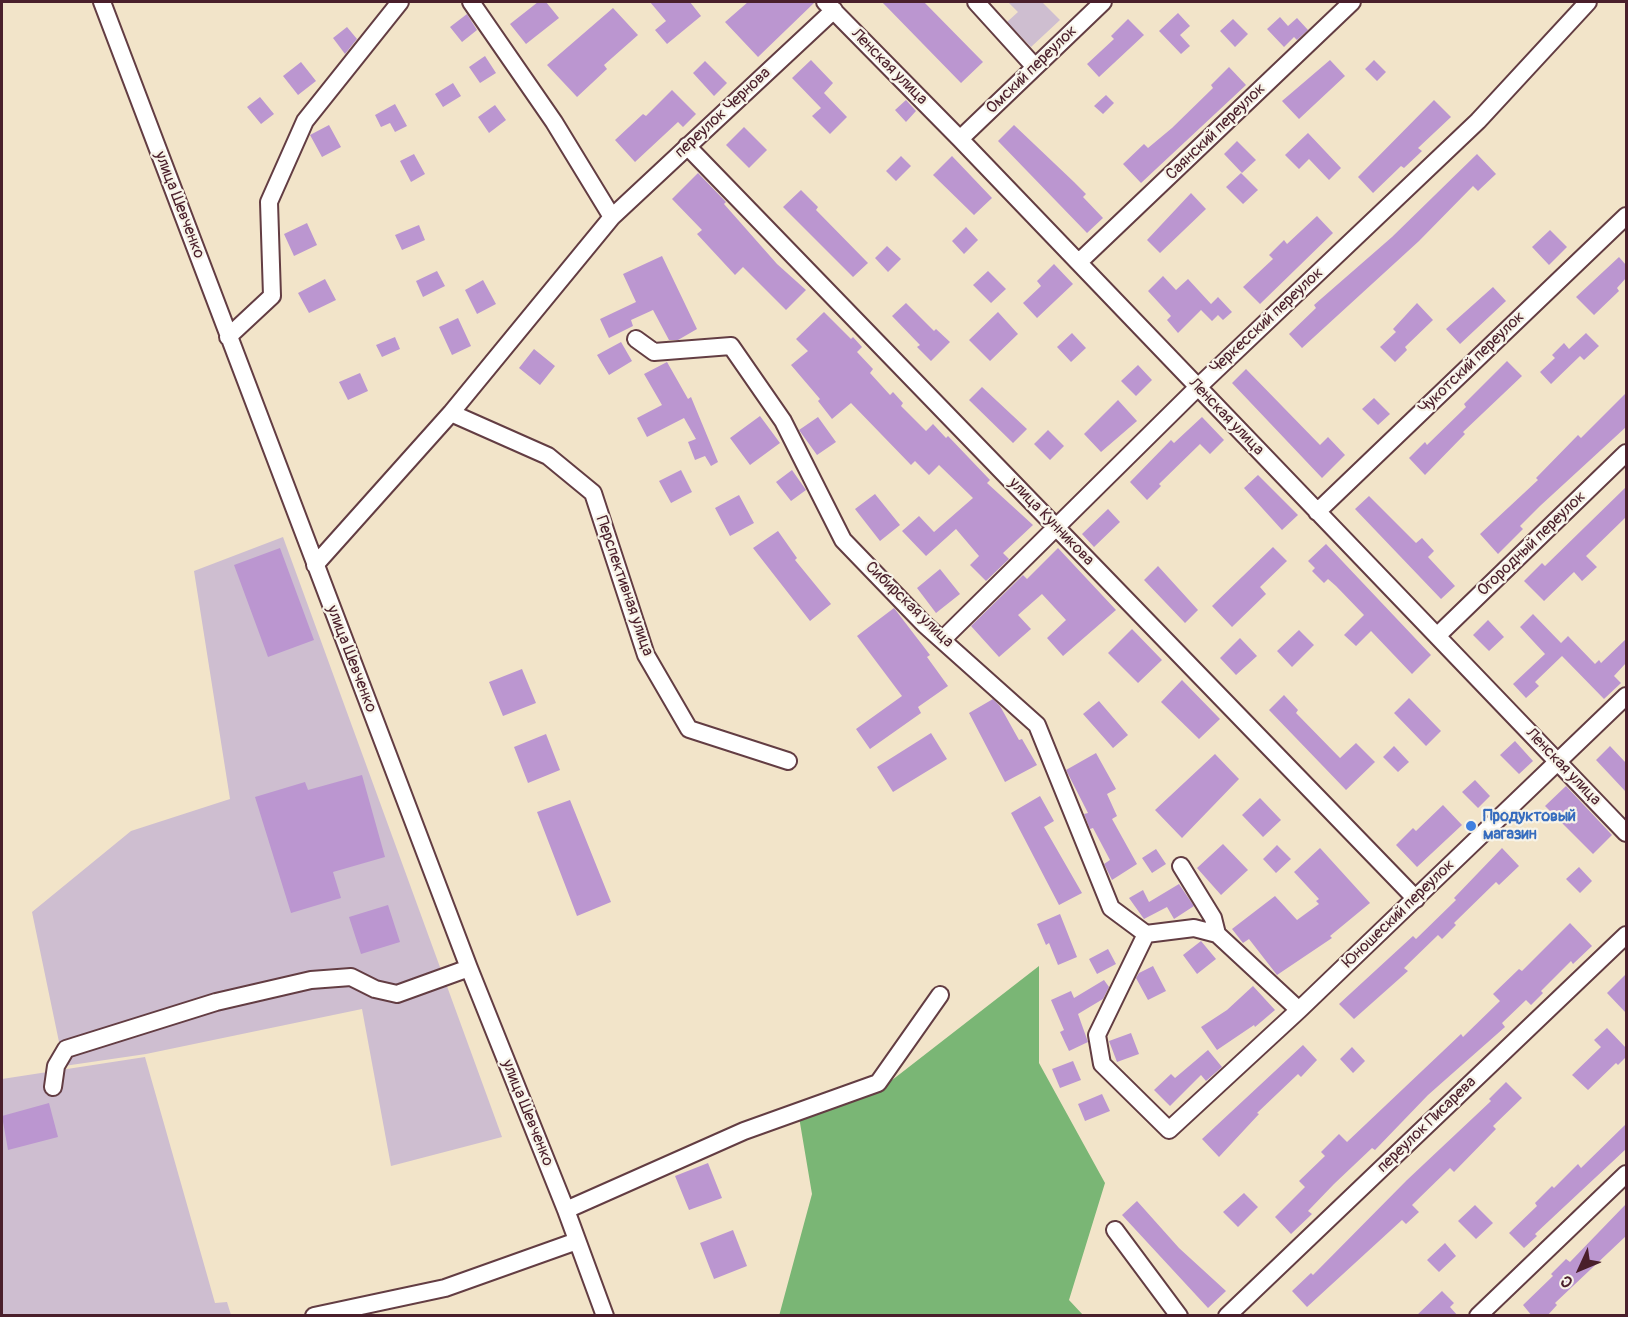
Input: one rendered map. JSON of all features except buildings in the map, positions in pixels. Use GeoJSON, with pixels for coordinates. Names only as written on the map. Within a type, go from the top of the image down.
{"type":"FeatureCollection","features":[{"type":"Feature","properties":{"kind":"street","name":"улица Шевченко"},"geometry":{"type":"LineString","coordinates":[[102,2],[469,968],[566,1210],[605,1316]]}},
{"type":"Feature","properties":{"kind":"street"},"geometry":{"type":"LineString","coordinates":[[228,337],[272,296],[269,202],[304,121],[400,2]]}},
{"type":"Feature","properties":{"kind":"street"},"geometry":{"type":"LineString","coordinates":[[471,2],[554,122],[612,217]]}},
{"type":"Feature","properties":{"kind":"street"},"geometry":{"type":"LineString","coordinates":[[976,2],[1035,67]]}},
{"type":"Feature","properties":{"kind":"street","name":"Омский переулок"},"geometry":{"type":"LineString","coordinates":[[960,139],[1103,2]]}},
{"type":"Feature","properties":{"kind":"street","name":"Саянский переулок"},"geometry":{"type":"LineString","coordinates":[[1079,262],[1352,2]]}},
{"type":"Feature","properties":{"kind":"street","name":"Черкесский переулок"},"geometry":{"type":"LineString","coordinates":[[943,639],[1198,387],[1478,121],[1588,2]]}},
{"type":"Feature","properties":{"kind":"street","name":"переулок Чернова"},"geometry":{"type":"LineString","coordinates":[[315,565],[451,413],[612,217],[829,6]]}},
{"type":"Feature","properties":{"kind":"street","name":"Ленская улица"},"geometry":{"type":"LineString","coordinates":[[829,6],[1079,262],[1626,833]]}},
{"type":"Feature","properties":{"kind":"street","name":"улица Кунникова"},"geometry":{"type":"LineString","coordinates":[[687,146],[1416,898]]}},
{"type":"Feature","properties":{"kind":"street","name":"Чукотский переулок"},"geometry":{"type":"LineString","coordinates":[[1317,512],[1626,216]]}},
{"type":"Feature","properties":{"kind":"street","name":"Сибирская улица"},"geometry":{"type":"LineString","coordinates":[[636,339],[654,352],[730,346],[783,421],[843,540],[924,624],[1037,725],[1111,908],[1146,934]]}},
{"type":"Feature","properties":{"kind":"street","name":"Перспективная улица"},"geometry":{"type":"LineString","coordinates":[[451,413],[548,456],[593,493],[646,655],[689,729],[788,761]]}},
{"type":"Feature","properties":{"kind":"street","name":"Огородный переулок"},"geometry":{"type":"LineString","coordinates":[[1438,635],[1626,453]]}},
{"type":"Feature","properties":{"kind":"street","name":"Юношеский переулок"},"geometry":{"type":"LineString","coordinates":[[1146,934],[1097,1035],[1102,1064],[1169,1130],[1299,1010],[1626,696]]}},
{"type":"Feature","properties":{"kind":"street"},"geometry":{"type":"LineString","coordinates":[[1182,866],[1213,918],[1217,934]]}},
{"type":"Feature","properties":{"kind":"street"},"geometry":{"type":"LineString","coordinates":[[1146,934],[1194,928],[1217,934],[1299,1010]]}},
{"type":"Feature","properties":{"kind":"street","name":"переулок Писарева"},"geometry":{"type":"LineString","coordinates":[[1227,1316],[1626,935]]}},
{"type":"Feature","properties":{"kind":"street"},"geometry":{"type":"LineString","coordinates":[[53,1087],[56,1066],[66,1048],[216,1002],[311,980],[351,977],[375,989],[397,994],[469,968]]}},
{"type":"Feature","properties":{"kind":"street"},"geometry":{"type":"LineString","coordinates":[[566,1210],[744,1131],[878,1083],[940,995]]}},
{"type":"Feature","properties":{"kind":"street"},"geometry":{"type":"LineString","coordinates":[[1478,1316],[1626,1174]]}},
{"type":"Feature","properties":{"kind":"street"},"geometry":{"type":"LineString","coordinates":[[1115,1230],[1179,1316]]}},
{"type":"Feature","properties":{"kind":"street"},"geometry":{"type":"LineString","coordinates":[[314,1316],[445,1288],[577,1241]]}},
{"type":"Feature","properties":{"kind":"shaded area"},"geometry":{"type":"Polygon","coordinates":[[[1008,2],[1042,2],[1060,20],[1031,47],[1007,22],[1018,12],[1008,2]]]}},
{"type":"Feature","properties":{"kind":"shaded area"},"geometry":{"type":"Polygon","coordinates":[[[283,537],[502,1137],[391,1166],[362,1009],[146,1054],[64,1066],[32,912],[131,831],[230,799],[194,571],[283,537]]]}},
{"type":"Feature","properties":{"kind":"shaded area"},"geometry":{"type":"Polygon","coordinates":[[[145,1057],[215,1303],[227,1302],[231,1315],[2,1316],[2,1079],[145,1057]]]}},
{"type":"Feature","properties":{"kind":"green space"},"geometry":{"type":"Polygon","coordinates":[[[1039,966],[1039,1063],[1105,1183],[1069,1300],[1083,1315],[779,1316],[812,1194],[799,1117],[887,1084],[1039,966]]]}},
{"type":"Feature","properties":{"kind":"place","name":"Продуктовый магазин"},"geometry":{"type":"Point","coordinates":[1471,826]}}]}
